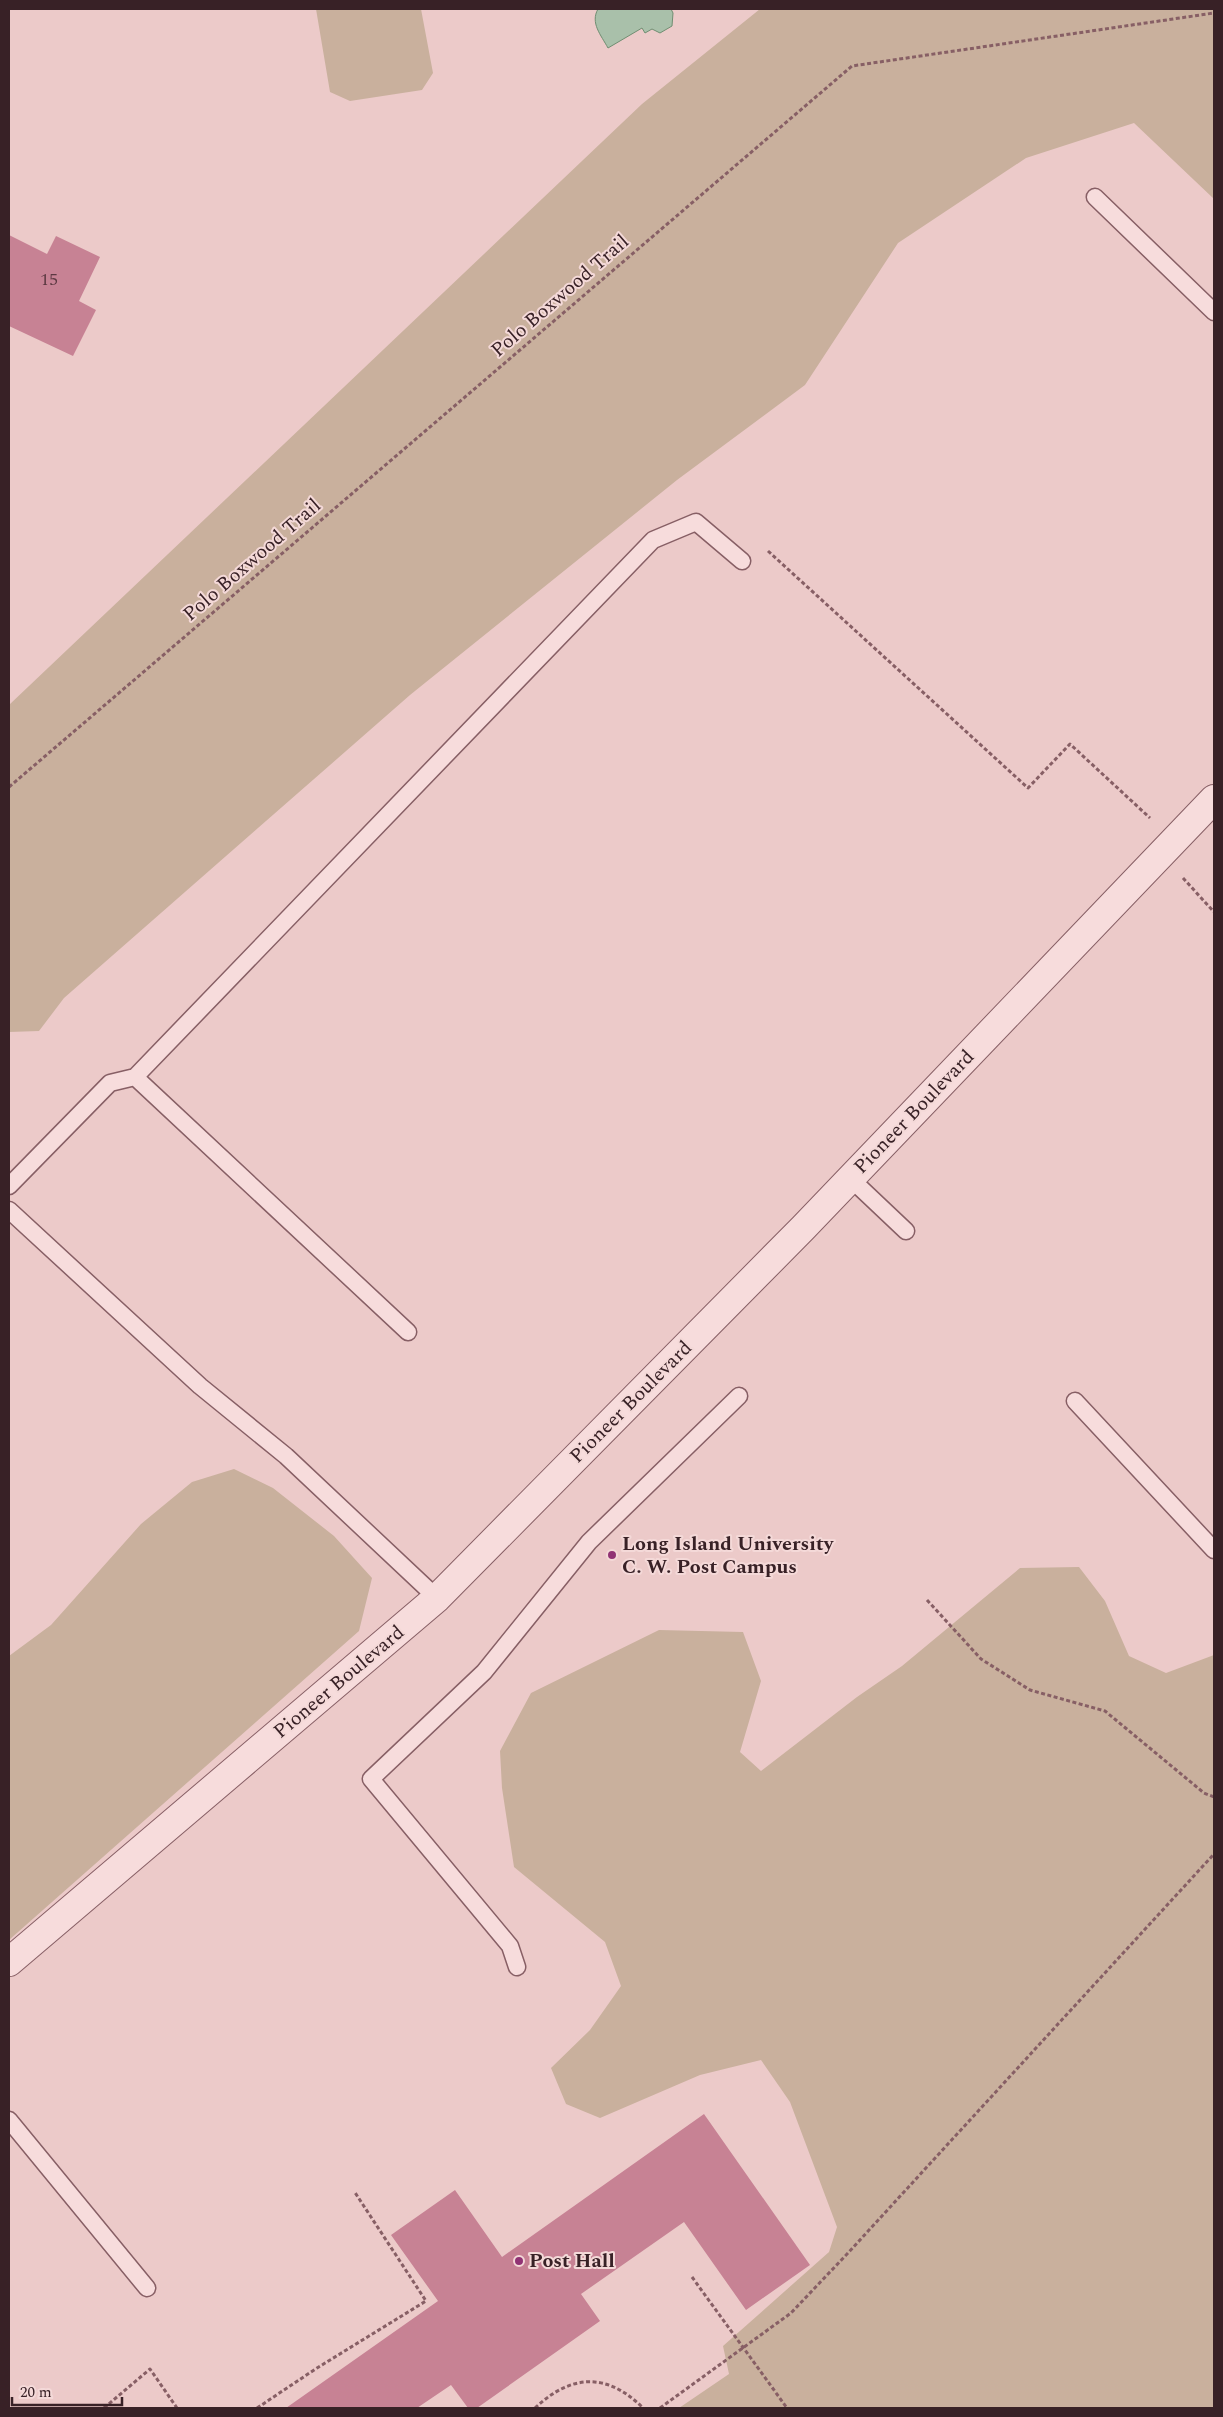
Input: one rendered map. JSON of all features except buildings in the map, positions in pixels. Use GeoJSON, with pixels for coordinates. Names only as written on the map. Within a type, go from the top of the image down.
{"type":"FeatureCollection","features":[{"type":"Feature","properties":{"kind":"street","name":"Pioneer Boulevard"},"geometry":{"type":"LineString","coordinates":[[9,1962],[437,1598],[850,1178],[1214,799]]}},
{"type":"Feature","properties":{"kind":"lane"},"geometry":{"type":"LineString","coordinates":[[1095,197],[1214,312]]}},
{"type":"Feature","properties":{"kind":"lane"},"geometry":{"type":"LineString","coordinates":[[9,1186],[110,1083],[135,1076],[652,540],[696,522],[742,561]]}},
{"type":"Feature","properties":{"kind":"lane"},"geometry":{"type":"LineString","coordinates":[[135,1076],[408,1332]]}},
{"type":"Feature","properties":{"kind":"lane"},"geometry":{"type":"LineString","coordinates":[[850,1178],[906,1231]]}},
{"type":"Feature","properties":{"kind":"lane"},"geometry":{"type":"LineString","coordinates":[[9,1210],[200,1386],[286,1456],[437,1598]]}},
{"type":"Feature","properties":{"kind":"lane"},"geometry":{"type":"LineString","coordinates":[[516,1967],[510,1946],[371,1779],[484,1672],[589,1542],[739,1396]]}},
{"type":"Feature","properties":{"kind":"lane"},"geometry":{"type":"LineString","coordinates":[[1075,1401],[1214,1550]]}},
{"type":"Feature","properties":{"kind":"lane"},"geometry":{"type":"LineString","coordinates":[[9,2120],[146,2288]]}},
{"type":"Feature","properties":{"kind":"path","name":"Polo Boxwood Trail"},"geometry":{"type":"LineString","coordinates":[[9,787],[852,66],[1214,13]]}},
{"type":"Feature","properties":{"kind":"path"},"geometry":{"type":"LineString","coordinates":[[767,550],[1028,788],[1070,744],[1197,862],[1183,879],[1214,912]]}},
{"type":"Feature","properties":{"kind":"path"},"geometry":{"type":"LineString","coordinates":[[927,1600],[980,1659],[1030,1690],[1104,1711],[1204,1793],[1214,1797]]}},
{"type":"Feature","properties":{"kind":"path"},"geometry":{"type":"LineString","coordinates":[[660,2408],[791,2313],[1214,1854]]}},
{"type":"Feature","properties":{"kind":"path"},"geometry":{"type":"LineString","coordinates":[[257,2408],[317,2368],[426,2301],[354,2191]]}},
{"type":"Feature","properties":{"kind":"path"},"geometry":{"type":"LineString","coordinates":[[692,2277],[787,2408]]}},
{"type":"Feature","properties":{"kind":"path"},"geometry":{"type":"LineString","coordinates":[[104,2408],[150,2369],[177,2408]]}},
{"type":"Feature","properties":{"kind":"path"},"geometry":{"type":"LineString","coordinates":[[535,2408],[548,2396],[570,2384],[591,2380],[611,2385],[631,2396],[643,2408]]}},
{"type":"Feature","properties":{"kind":"shaded area"},"geometry":{"type":"Polygon","coordinates":[[[316,9],[421,9],[433,73],[422,90],[350,101],[330,92],[316,9]]]}},
{"type":"Feature","properties":{"kind":"shaded area"},"geometry":{"type":"Polygon","coordinates":[[[598,9],[671,9],[673,13],[672,26],[660,33],[652,29],[645,33],[642,28],[608,48],[596,24],[595,19],[598,9]]]}},
{"type":"Feature","properties":{"kind":"shaded area"},"geometry":{"type":"Polygon","coordinates":[[[760,9],[1214,9],[1214,199],[1134,123],[1026,158],[898,243],[805,385],[677,480],[410,695],[64,998],[39,1031],[9,1032],[9,705],[642,104],[760,9]]]}},
{"type":"Feature","properties":{"kind":"shaded area"},"geometry":{"type":"Polygon","coordinates":[[[234,1469],[273,1488],[334,1536],[372,1578],[359,1631],[9,1940],[9,1656],[51,1625],[141,1524],[192,1482],[234,1469]]]}},
{"type":"Feature","properties":{"kind":"shaded area"},"geometry":{"type":"Polygon","coordinates":[[[1079,1567],[1105,1601],[1129,1656],[1166,1673],[1214,1655],[1214,2408],[679,2408],[729,2374],[723,2346],[829,2252],[837,2227],[790,2102],[761,2060],[700,2075],[600,2118],[566,2104],[551,2068],[590,2030],[621,1986],[605,1942],[514,1867],[502,1788],[500,1751],[531,1693],[659,1630],[743,1632],[761,1681],[740,1752],[761,1771],[857,1697],[902,1666],[1020,1568],[1079,1567]]]}},
{"type":"Feature","properties":{"kind":"place","name":"Long Island University C. W. Post Campus"},"geometry":{"type":"Point","coordinates":[612,1555]}},
{"type":"Feature","properties":{"kind":"place","name":"Post Hall"},"geometry":{"type":"Point","coordinates":[519,2261]}}]}
